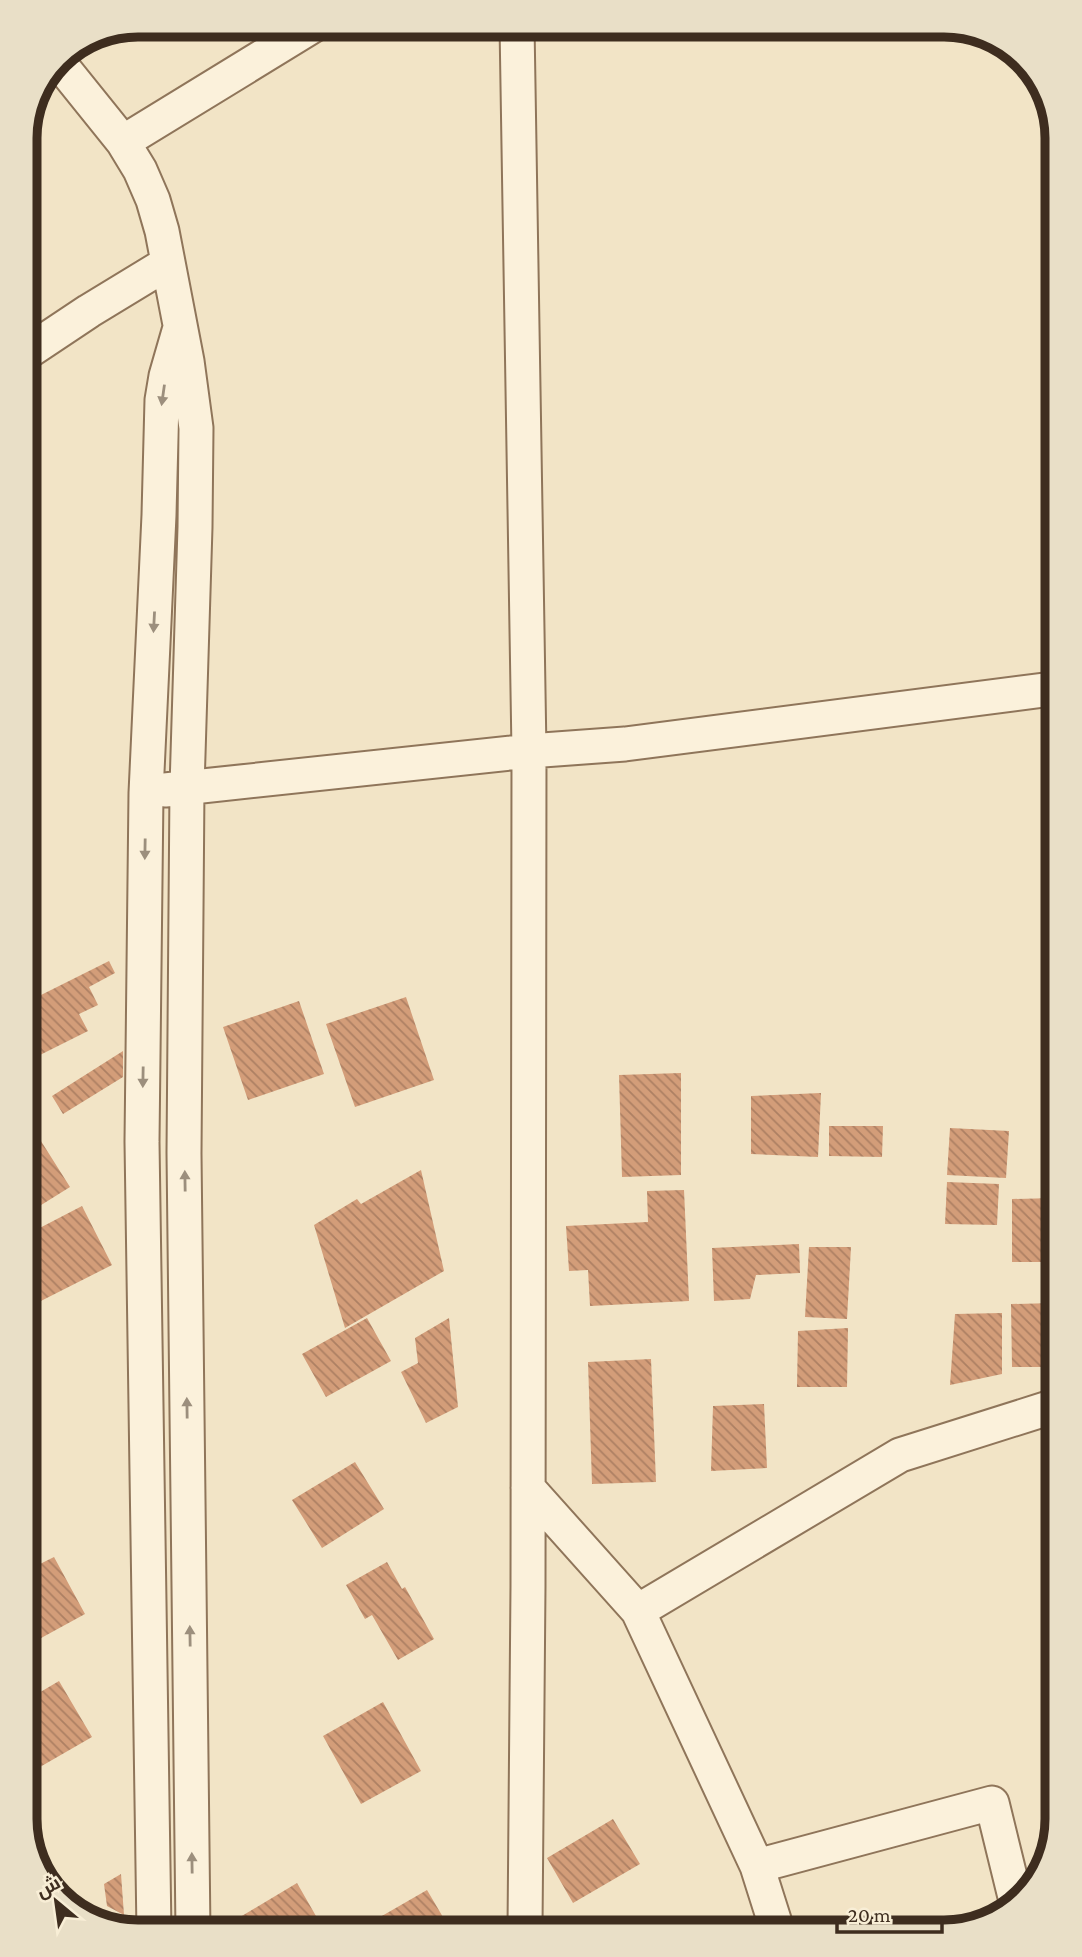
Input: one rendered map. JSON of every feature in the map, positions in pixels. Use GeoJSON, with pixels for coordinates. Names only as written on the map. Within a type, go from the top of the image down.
{"type":"FeatureCollection","features":[{"type":"Feature","properties":{"kind":"street"},"geometry":{"type":"LineString","coordinates":[[124,142],[293,37]]}},
{"type":"Feature","properties":{"kind":"street"},"geometry":{"type":"LineString","coordinates":[[517,37],[528,751],[525,1920]]}},
{"type":"Feature","properties":{"kind":"street"},"geometry":{"type":"LineString","coordinates":[[64,69],[124,142],[140,170],[152,200],[162,231],[193,394],[197,462],[187,788],[184,1153],[193,1920]]}},
{"type":"Feature","properties":{"kind":"street"},"geometry":{"type":"LineString","coordinates":[[37,346],[168,263]]}},
{"type":"Feature","properties":{"kind":"street"},"geometry":{"type":"LineString","coordinates":[[154,1920],[142,1142],[145,793],[162,400],[179,329]]}},
{"type":"Feature","properties":{"kind":"street"},"geometry":{"type":"LineString","coordinates":[[145,793],[528,751],[625,744],[1045,691]]}},
{"type":"Feature","properties":{"kind":"street"},"geometry":{"type":"LineString","coordinates":[[638,1611],[900,1455],[1045,1409]]}},
{"type":"Feature","properties":{"kind":"street"},"geometry":{"type":"LineString","coordinates":[[528,1488],[638,1611],[757,1866],[774,1920]]}},
{"type":"Feature","properties":{"kind":"street"},"geometry":{"type":"LineString","coordinates":[[757,1866],[992,1803],[1014,1892]]}},
{"type":"Feature","properties":{"kind":"building"},"geometry":{"type":"Polygon","coordinates":[[[109,961],[115,973],[89,987],[98,1005],[79,1014],[88,1031],[37,1056],[37,997],[109,961]]]}},
{"type":"Feature","properties":{"kind":"building"},"geometry":{"type":"Polygon","coordinates":[[[406,997],[434,1080],[355,1107],[326,1024],[406,997]]]}},
{"type":"Feature","properties":{"kind":"building"},"geometry":{"type":"Polygon","coordinates":[[[299,1001],[324,1074],[248,1100],[223,1027],[299,1001]]]}},
{"type":"Feature","properties":{"kind":"building"},"geometry":{"type":"Polygon","coordinates":[[[123,1051],[123,1077],[63,1114],[52,1096],[123,1051]]]}},
{"type":"Feature","properties":{"kind":"building"},"geometry":{"type":"Polygon","coordinates":[[[681,1073],[681,1175],[622,1177],[619,1075],[681,1073]]]}},
{"type":"Feature","properties":{"kind":"building"},"geometry":{"type":"Polygon","coordinates":[[[821,1093],[818,1157],[751,1154],[751,1096],[821,1093]]]}},
{"type":"Feature","properties":{"kind":"building"},"geometry":{"type":"Polygon","coordinates":[[[829,1126],[883,1126],[882,1157],[829,1156],[829,1126]]]}},
{"type":"Feature","properties":{"kind":"building"},"geometry":{"type":"Polygon","coordinates":[[[950,1128],[1009,1131],[1006,1178],[947,1175],[950,1128]]]}},
{"type":"Feature","properties":{"kind":"building"},"geometry":{"type":"Polygon","coordinates":[[[37,1135],[70,1187],[37,1208],[37,1135]]]}},
{"type":"Feature","properties":{"kind":"building"},"geometry":{"type":"Polygon","coordinates":[[[421,1170],[444,1271],[345,1328],[314,1225],[357,1199],[361,1204],[421,1170]]]}},
{"type":"Feature","properties":{"kind":"building"},"geometry":{"type":"Polygon","coordinates":[[[947,1182],[999,1184],[997,1225],[945,1224],[947,1182]]]}},
{"type":"Feature","properties":{"kind":"building"},"geometry":{"type":"Polygon","coordinates":[[[684,1190],[689,1301],[590,1306],[588,1270],[569,1271],[566,1226],[648,1222],[647,1191],[684,1190]]]}},
{"type":"Feature","properties":{"kind":"building"},"geometry":{"type":"Polygon","coordinates":[[[1045,1198],[1045,1262],[1012,1262],[1012,1199],[1045,1198]]]}},
{"type":"Feature","properties":{"kind":"building"},"geometry":{"type":"Polygon","coordinates":[[[82,1206],[112,1265],[37,1303],[37,1229],[82,1206]]]}},
{"type":"Feature","properties":{"kind":"building"},"geometry":{"type":"Polygon","coordinates":[[[799,1244],[800,1273],[756,1275],[750,1299],[714,1301],[712,1248],[799,1244]]]}},
{"type":"Feature","properties":{"kind":"building"},"geometry":{"type":"Polygon","coordinates":[[[809,1247],[851,1247],[847,1319],[805,1317],[809,1247]]]}},
{"type":"Feature","properties":{"kind":"building"},"geometry":{"type":"Polygon","coordinates":[[[1045,1303],[1045,1367],[1012,1367],[1011,1304],[1045,1303]]]}},
{"type":"Feature","properties":{"kind":"building"},"geometry":{"type":"Polygon","coordinates":[[[1002,1313],[1002,1374],[950,1385],[955,1314],[1002,1313]]]}},
{"type":"Feature","properties":{"kind":"building"},"geometry":{"type":"Polygon","coordinates":[[[367,1318],[391,1361],[326,1397],[302,1354],[367,1318]]]}},
{"type":"Feature","properties":{"kind":"building"},"geometry":{"type":"Polygon","coordinates":[[[449,1318],[458,1407],[426,1423],[401,1372],[418,1363],[415,1338],[449,1318]]]}},
{"type":"Feature","properties":{"kind":"building"},"geometry":{"type":"Polygon","coordinates":[[[848,1328],[847,1387],[797,1387],[798,1331],[848,1328]]]}},
{"type":"Feature","properties":{"kind":"building"},"geometry":{"type":"Polygon","coordinates":[[[651,1359],[656,1482],[592,1484],[588,1362],[651,1359]]]}},
{"type":"Feature","properties":{"kind":"building"},"geometry":{"type":"Polygon","coordinates":[[[764,1404],[767,1468],[711,1471],[713,1406],[764,1404]]]}},
{"type":"Feature","properties":{"kind":"building"},"geometry":{"type":"Polygon","coordinates":[[[355,1462],[384,1509],[322,1548],[292,1500],[355,1462]]]}},
{"type":"Feature","properties":{"kind":"building"},"geometry":{"type":"Polygon","coordinates":[[[54,1557],[85,1614],[37,1640],[37,1566],[54,1557]]]}},
{"type":"Feature","properties":{"kind":"building"},"geometry":{"type":"Polygon","coordinates":[[[387,1562],[402,1589],[405,1587],[434,1639],[398,1660],[372,1615],[365,1619],[346,1585],[387,1562]]]}},
{"type":"Feature","properties":{"kind":"building"},"geometry":{"type":"Polygon","coordinates":[[[59,1681],[92,1737],[37,1769],[37,1694],[59,1681]]]}},
{"type":"Feature","properties":{"kind":"building"},"geometry":{"type":"Polygon","coordinates":[[[383,1702],[421,1771],[361,1804],[323,1736],[383,1702]]]}},
{"type":"Feature","properties":{"kind":"building"},"geometry":{"type":"Polygon","coordinates":[[[613,1819],[640,1864],[573,1903],[547,1858],[613,1819]]]}},
{"type":"Feature","properties":{"kind":"building"},"geometry":{"type":"Polygon","coordinates":[[[121,1874],[124,1915],[107,1906],[104,1884],[121,1874]]]}},
{"type":"Feature","properties":{"kind":"building"},"geometry":{"type":"Polygon","coordinates":[[[297,1883],[318,1920],[235,1920],[297,1883]]]}},
{"type":"Feature","properties":{"kind":"building"},"geometry":{"type":"Polygon","coordinates":[[[427,1890],[445,1920],[375,1920],[427,1890]]]}}]}
